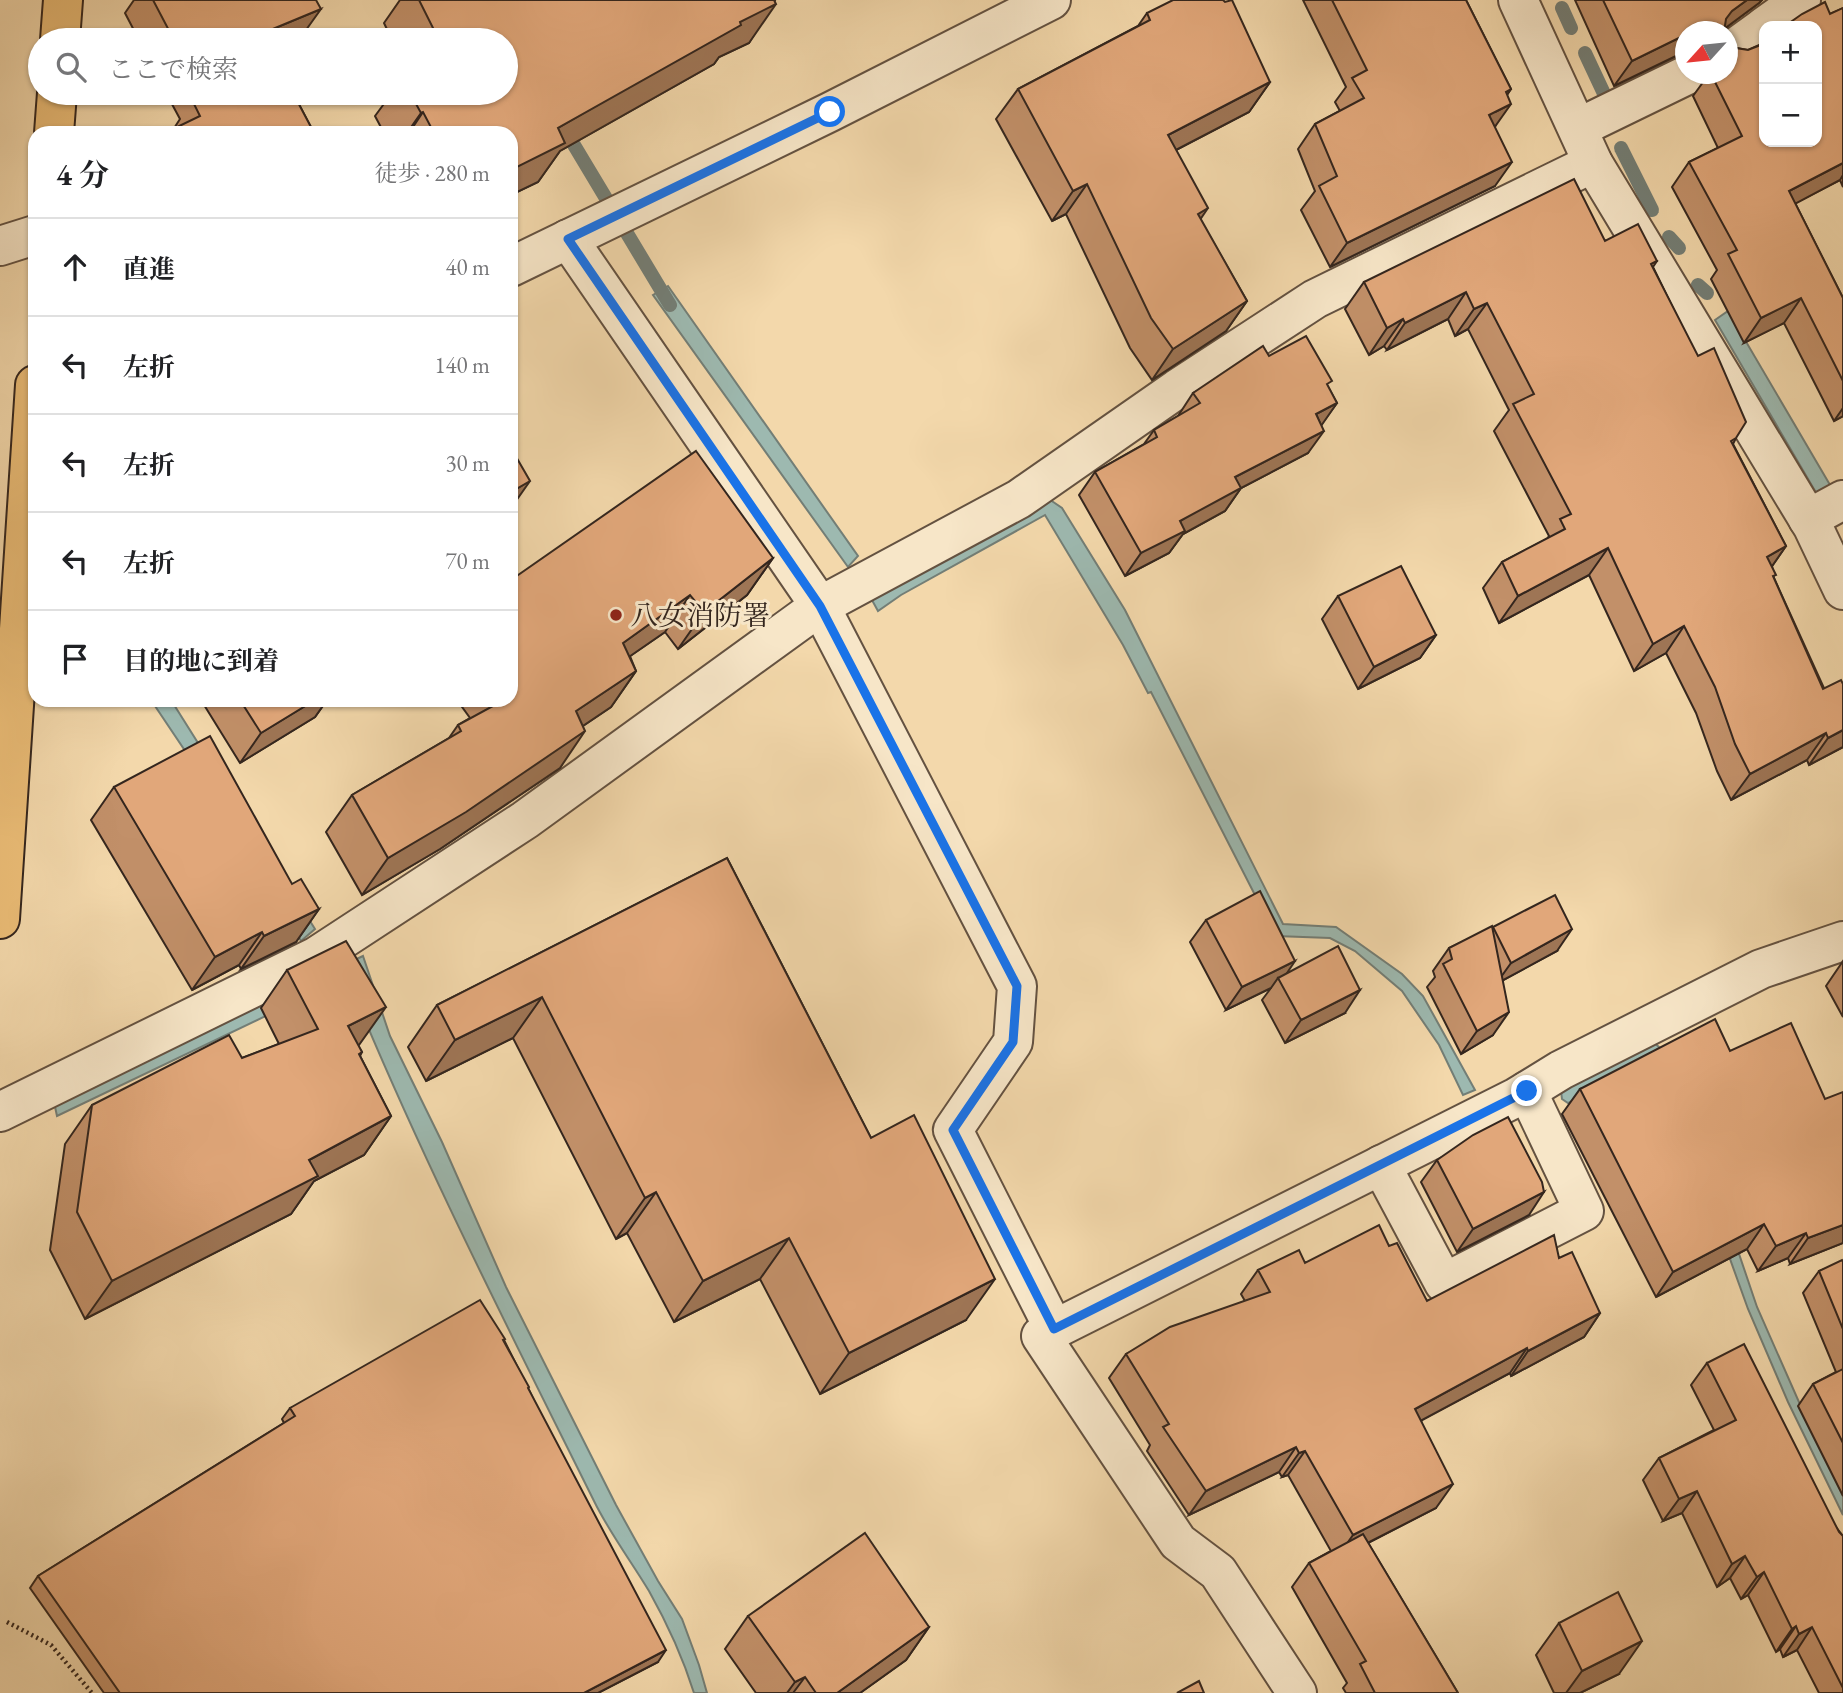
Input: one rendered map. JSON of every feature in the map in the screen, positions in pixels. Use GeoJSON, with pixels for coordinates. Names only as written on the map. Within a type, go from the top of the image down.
{"type":"FeatureCollection","features":[{"type":"Feature","properties":{"kind":"highway"},"geometry":{"type":"LineString","coordinates":[[61,28],[63,0]]}},
{"type":"Feature","properties":{"kind":"highway"},"geometry":{"type":"LineString","coordinates":[[55,126],[56,105]]}},
{"type":"Feature","properties":{"kind":"highway"},"geometry":{"type":"LineString","coordinates":[[0,919],[28,554]]}},
{"type":"Feature","properties":{"kind":"street"},"geometry":{"type":"LineString","coordinates":[[518,264],[830,112],[1051,0]]}},
{"type":"Feature","properties":{"kind":"street"},"geometry":{"type":"LineString","coordinates":[[1518,0],[1593,163],[1808,519],[1843,590]]}},
{"type":"Feature","properties":{"kind":"street"},"geometry":{"type":"LineString","coordinates":[[1771,21],[1801,0]]}},
{"type":"Feature","properties":{"kind":"street"},"geometry":{"type":"LineString","coordinates":[[1738,45],[1759,30]]}},
{"type":"Feature","properties":{"kind":"street"},"geometry":{"type":"LineString","coordinates":[[1578,128],[1675,81]]}},
{"type":"Feature","properties":{"kind":"street"},"geometry":{"type":"LineString","coordinates":[[0,1112],[317,956],[525,820],[820,606],[1019,499],[1177,389],[1315,299],[1593,163]]}},
{"type":"Feature","properties":{"kind":"street"},"geometry":{"type":"LineString","coordinates":[[0,246],[28,237]]}},
{"type":"Feature","properties":{"kind":"street"},"geometry":{"type":"LineString","coordinates":[[568,239],[820,606],[1017,986],[1013,1042],[953,1130],[1054,1329]]}},
{"type":"Feature","properties":{"kind":"street"},"geometry":{"type":"LineString","coordinates":[[1808,519],[1843,500]]}},
{"type":"Feature","properties":{"kind":"street"},"geometry":{"type":"LineString","coordinates":[[1297,1693],[1218,1572],[1178,1542],[1041,1336],[1527,1091],[1561,1070],[1761,969],[1843,941]]}},
{"type":"Feature","properties":{"kind":"street"},"geometry":{"type":"LineString","coordinates":[[1381,1165],[1444,1283],[1584,1211],[1527,1091]]}},
{"type":"Feature","properties":{"kind":"path"},"geometry":{"type":"LineString","coordinates":[[7,1622],[51,1645],[92,1693]]}},
{"type":"Feature","properties":{"kind":"water"},"geometry":{"type":"Polygon","coordinates":[[[668,286],[858,556],[848,567],[653,295],[668,286]]]}},
{"type":"Feature","properties":{"kind":"water"},"geometry":{"type":"Polygon","coordinates":[[[1728,311],[1833,490],[1818,496],[1715,320],[1728,311]]]}},
{"type":"Feature","properties":{"kind":"water"},"geometry":{"type":"Polygon","coordinates":[[[1040,493],[1062,508],[1125,610],[1283,924],[1336,927],[1402,974],[1423,996],[1475,1090],[1463,1095],[1439,1045],[1402,991],[1355,951],[1330,938],[1276,936],[1151,692],[1148,693],[1123,645],[1045,515],[901,595],[878,611],[867,591],[1040,493]]]}},
{"type":"Feature","properties":{"kind":"water"},"geometry":{"type":"Polygon","coordinates":[[[156,707],[175,707],[315,929],[301,941],[210,788],[156,707]]]}},
{"type":"Feature","properties":{"kind":"water"},"geometry":{"type":"Polygon","coordinates":[[[363,956],[390,1036],[442,1142],[506,1287],[616,1505],[682,1619],[707,1693],[694,1693],[680,1654],[656,1603],[594,1501],[435,1176],[347,977],[57,1116],[54,1102],[363,956]]]}},
{"type":"Feature","properties":{"kind":"water"},"geometry":{"type":"Polygon","coordinates":[[[1652,1041],[1673,1059],[1757,1307],[1806,1418],[1843,1492],[1843,1515],[1788,1402],[1748,1309],[1698,1170],[1642,1062],[1568,1103],[1562,1099],[1561,1091],[1652,1041]]]}},
{"type":"Feature","properties":{"kind":"building"},"geometry":{"type":"Polygon","coordinates":[[[153,0],[316,0],[321,9],[275,28],[168,28],[153,0]]]}},
{"type":"Feature","properties":{"kind":"building"},"geometry":{"type":"Polygon","coordinates":[[[419,0],[774,0],[776,4],[740,22],[741,25],[558,128],[565,143],[518,166],[518,126],[430,126],[417,105],[518,105],[518,28],[433,28],[419,0]]]}},
{"type":"Feature","properties":{"kind":"building"},"geometry":{"type":"Polygon","coordinates":[[[1173,0],[1232,0],[1270,82],[1168,135],[1208,208],[1198,214],[1247,301],[1173,349],[1151,318],[1087,184],[1073,191],[1018,89],[1150,20],[1147,13],[1173,0]]]}},
{"type":"Feature","properties":{"kind":"building"},"geometry":{"type":"Polygon","coordinates":[[[1332,0],[1466,0],[1511,89],[1506,92],[1511,104],[1489,115],[1512,162],[1347,243],[1319,186],[1337,176],[1315,124],[1364,98],[1352,78],[1367,70],[1332,0]]]}},
{"type":"Feature","properties":{"kind":"building"},"geometry":{"type":"Polygon","coordinates":[[[1603,0],[1747,0],[1732,11],[1726,21],[1675,21],[1675,40],[1632,61],[1603,0]]]}},
{"type":"Feature","properties":{"kind":"building"},"geometry":{"type":"Polygon","coordinates":[[[1825,2],[1830,14],[1843,8],[1843,163],[1789,191],[1843,298],[1843,381],[1801,298],[1761,318],[1728,254],[1737,250],[1689,162],[1742,136],[1716,84],[1738,84],[1738,48],[1748,50],[1759,45],[1759,147],[1822,147],[1822,21],[1792,21],[1825,2]]]}},
{"type":"Feature","properties":{"kind":"building"},"geometry":{"type":"Polygon","coordinates":[[[194,105],[299,105],[310,126],[179,126],[200,116],[194,105]]]}},
{"type":"Feature","properties":{"kind":"building"},"geometry":{"type":"Polygon","coordinates":[[[1574,179],[1605,241],[1638,224],[1657,261],[1651,264],[1698,356],[1714,348],[1746,422],[1731,441],[1786,546],[1767,557],[1776,575],[1773,576],[1823,689],[1841,680],[1843,684],[1843,730],[1828,738],[1826,733],[1750,774],[1735,744],[1715,687],[1684,626],[1653,644],[1608,548],[1518,596],[1502,562],[1565,529],[1560,519],[1571,514],[1513,404],[1534,394],[1487,303],[1474,309],[1466,292],[1405,323],[1403,319],[1387,328],[1364,282],[1574,179]]]}},
{"type":"Feature","properties":{"kind":"building"},"geometry":{"type":"Polygon","coordinates":[[[1306,336],[1332,381],[1327,384],[1337,403],[1316,414],[1324,431],[1235,477],[1241,488],[1180,521],[1185,531],[1141,553],[1095,472],[1157,437],[1154,430],[1200,403],[1193,393],[1263,346],[1269,356],[1306,336]]]}},
{"type":"Feature","properties":{"kind":"building"},"geometry":{"type":"Polygon","coordinates":[[[696,451],[773,558],[704,612],[690,595],[623,643],[636,671],[576,711],[585,731],[466,812],[388,858],[352,795],[461,731],[458,725],[491,707],[518,707],[518,575],[696,451]]]}},
{"type":"Feature","properties":{"kind":"building"},"geometry":{"type":"Polygon","coordinates":[[[518,460],[530,481],[518,488],[518,460]]]}},
{"type":"Feature","properties":{"kind":"building"},"geometry":{"type":"Polygon","coordinates":[[[1401,566],[1436,635],[1374,667],[1338,596],[1401,566]]]}},
{"type":"Feature","properties":{"kind":"building"},"geometry":{"type":"Polygon","coordinates":[[[244,707],[304,707],[261,733],[244,707]]]}},
{"type":"Feature","properties":{"kind":"building"},"geometry":{"type":"Polygon","coordinates":[[[210,736],[292,884],[301,879],[319,909],[264,936],[262,932],[215,957],[114,787],[210,736]]]}},
{"type":"Feature","properties":{"kind":"building"},"geometry":{"type":"Polygon","coordinates":[[[727,858],[871,1138],[914,1115],[995,1279],[849,1353],[789,1238],[703,1281],[656,1192],[645,1198],[542,997],[455,1040],[437,1005],[727,858]]]}},
{"type":"Feature","properties":{"kind":"building"},"geometry":{"type":"Polygon","coordinates":[[[1260,891],[1295,961],[1242,987],[1206,920],[1260,891]]]}},
{"type":"Feature","properties":{"kind":"building"},"geometry":{"type":"Polygon","coordinates":[[[1555,895],[1572,929],[1511,963],[1493,927],[1555,895]]]}},
{"type":"Feature","properties":{"kind":"building"},"geometry":{"type":"Polygon","coordinates":[[[1492,926],[1509,1012],[1477,1031],[1443,964],[1452,959],[1449,948],[1492,926]]]}},
{"type":"Feature","properties":{"kind":"building"},"geometry":{"type":"Polygon","coordinates":[[[346,941],[386,1007],[348,1026],[362,1052],[359,1054],[391,1116],[309,1160],[318,1176],[112,1281],[77,1212],[92,1105],[229,1035],[242,1058],[318,1029],[287,970],[346,941]]]}},
{"type":"Feature","properties":{"kind":"building"},"geometry":{"type":"Polygon","coordinates":[[[1338,946],[1360,990],[1301,1020],[1278,978],[1338,946]]]}},
{"type":"Feature","properties":{"kind":"building"},"geometry":{"type":"Polygon","coordinates":[[[1715,1019],[1730,1051],[1791,1023],[1825,1099],[1843,1092],[1843,1225],[1808,1238],[1806,1233],[1776,1246],[1764,1224],[1673,1272],[1580,1089],[1715,1019]]]}},
{"type":"Feature","properties":{"kind":"building"},"geometry":{"type":"Polygon","coordinates":[[[1508,1117],[1542,1182],[1544,1192],[1473,1229],[1437,1160],[1473,1135],[1508,1117]]]}},
{"type":"Feature","properties":{"kind":"building"},"geometry":{"type":"Polygon","coordinates":[[[1379,1225],[1389,1246],[1397,1243],[1427,1301],[1554,1235],[1559,1258],[1572,1252],[1600,1313],[1528,1351],[1527,1348],[1415,1409],[1453,1484],[1353,1535],[1305,1451],[1299,1453],[1296,1447],[1206,1491],[1163,1427],[1169,1424],[1126,1354],[1170,1327],[1270,1292],[1258,1270],[1299,1250],[1305,1263],[1379,1225]]]}},
{"type":"Feature","properties":{"kind":"building"},"geometry":{"type":"Polygon","coordinates":[[[1842,1260],[1843,1262],[1843,1329],[1819,1271],[1842,1260]]]}},
{"type":"Feature","properties":{"kind":"building"},"geometry":{"type":"Polygon","coordinates":[[[480,1300],[505,1339],[503,1340],[666,1650],[584,1693],[120,1693],[38,1576],[295,1416],[290,1408],[480,1300]]]}},
{"type":"Feature","properties":{"kind":"building"},"geometry":{"type":"Polygon","coordinates":[[[1744,1344],[1843,1536],[1843,1688],[1812,1627],[1799,1634],[1796,1626],[1792,1629],[1764,1572],[1757,1577],[1745,1556],[1732,1564],[1697,1491],[1679,1499],[1659,1458],[1736,1420],[1707,1363],[1744,1344]]]}},
{"type":"Feature","properties":{"kind":"building"},"geometry":{"type":"Polygon","coordinates":[[[1843,1369],[1843,1443],[1813,1384],[1843,1369]]]}},
{"type":"Feature","properties":{"kind":"building"},"geometry":{"type":"Polygon","coordinates":[[[865,1533],[929,1627],[837,1693],[816,1693],[805,1677],[795,1682],[748,1616],[865,1533]]]}},
{"type":"Feature","properties":{"kind":"building"},"geometry":{"type":"Polygon","coordinates":[[[1363,1534],[1458,1693],[1375,1693],[1360,1664],[1366,1661],[1309,1563],[1363,1534]]]}},
{"type":"Feature","properties":{"kind":"building"},"geometry":{"type":"Polygon","coordinates":[[[1618,1592],[1642,1641],[1582,1671],[1559,1623],[1618,1592]]]}},
{"type":"Feature","properties":{"kind":"building"},"geometry":{"type":"Polygon","coordinates":[[[1199,1681],[1204,1693],[1177,1693],[1199,1681]]]}},
{"type":"Feature","properties":{"kind":"waterway"},"geometry":{"type":"LineString","coordinates":[[1562,8],[1571,28]]}},
{"type":"Feature","properties":{"kind":"waterway"},"geometry":{"type":"LineString","coordinates":[[1585,53],[1607,100]]}},
{"type":"Feature","properties":{"kind":"waterway"},"geometry":{"type":"LineString","coordinates":[[574,145],[670,305]]}},
{"type":"Feature","properties":{"kind":"waterway"},"geometry":{"type":"LineString","coordinates":[[1621,148],[1652,210]]}},
{"type":"Feature","properties":{"kind":"waterway"},"geometry":{"type":"LineString","coordinates":[[1669,237],[1679,248]]}},
{"type":"Feature","properties":{"kind":"waterway"},"geometry":{"type":"LineString","coordinates":[[1698,285],[1707,293]]}},
{"type":"Feature","properties":{"kind":"place","name":"八女消防署"},"geometry":{"type":"Point","coordinates":[616,615]}},
{"type":"Feature","properties":{"kind":"route"},"geometry":{"type":"LineString","coordinates":[[830,112],[568,239],[820,606],[1017,986],[1013,1042],[953,1130],[1054,1329],[1527,1091]]}}]}
